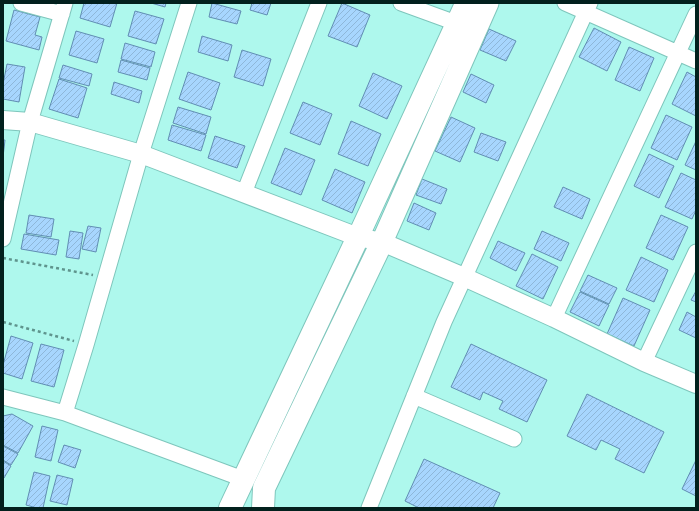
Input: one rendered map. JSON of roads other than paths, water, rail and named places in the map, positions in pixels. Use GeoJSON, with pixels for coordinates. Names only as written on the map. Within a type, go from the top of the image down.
{"type":"FeatureCollection","features":[{"type":"Feature","properties":{"kind":"main road"},"geometry":{"type":"LineString","coordinates":[[230,508],[358,237],[466,3]]}},
{"type":"Feature","properties":{"kind":"main road"},"geometry":{"type":"LineString","coordinates":[[263,508],[264,488],[382,242],[488,3]]}},
{"type":"Feature","properties":{"kind":"street"},"geometry":{"type":"LineString","coordinates":[[3,238],[30,122],[63,9],[20,3]]}},
{"type":"Feature","properties":{"kind":"street"},"geometry":{"type":"LineString","coordinates":[[65,413],[106,278],[141,154],[189,3]]}},
{"type":"Feature","properties":{"kind":"street"},"geometry":{"type":"LineString","coordinates":[[244,193],[319,3]]}},
{"type":"Feature","properties":{"kind":"street"},"geometry":{"type":"LineString","coordinates":[[401,3],[456,24]]}},
{"type":"Feature","properties":{"kind":"street"},"geometry":{"type":"LineString","coordinates":[[565,3],[588,8],[678,53],[696,60]]}},
{"type":"Feature","properties":{"kind":"street"},"geometry":{"type":"LineString","coordinates":[[369,508],[444,322],[588,8]]}},
{"type":"Feature","properties":{"kind":"street"},"geometry":{"type":"LineString","coordinates":[[554,318],[696,14]]}},
{"type":"Feature","properties":{"kind":"street"},"geometry":{"type":"LineString","coordinates":[[3,120],[30,122],[141,154],[358,237],[382,242],[464,277],[554,318],[644,362],[696,384]]}},
{"type":"Feature","properties":{"kind":"street"},"geometry":{"type":"LineString","coordinates":[[644,362],[696,252]]}},
{"type":"Feature","properties":{"kind":"street"},"geometry":{"type":"LineString","coordinates":[[414,396],[514,439]]}},
{"type":"Feature","properties":{"kind":"street"},"geometry":{"type":"LineString","coordinates":[[3,397],[65,413],[243,479]]}}]}
